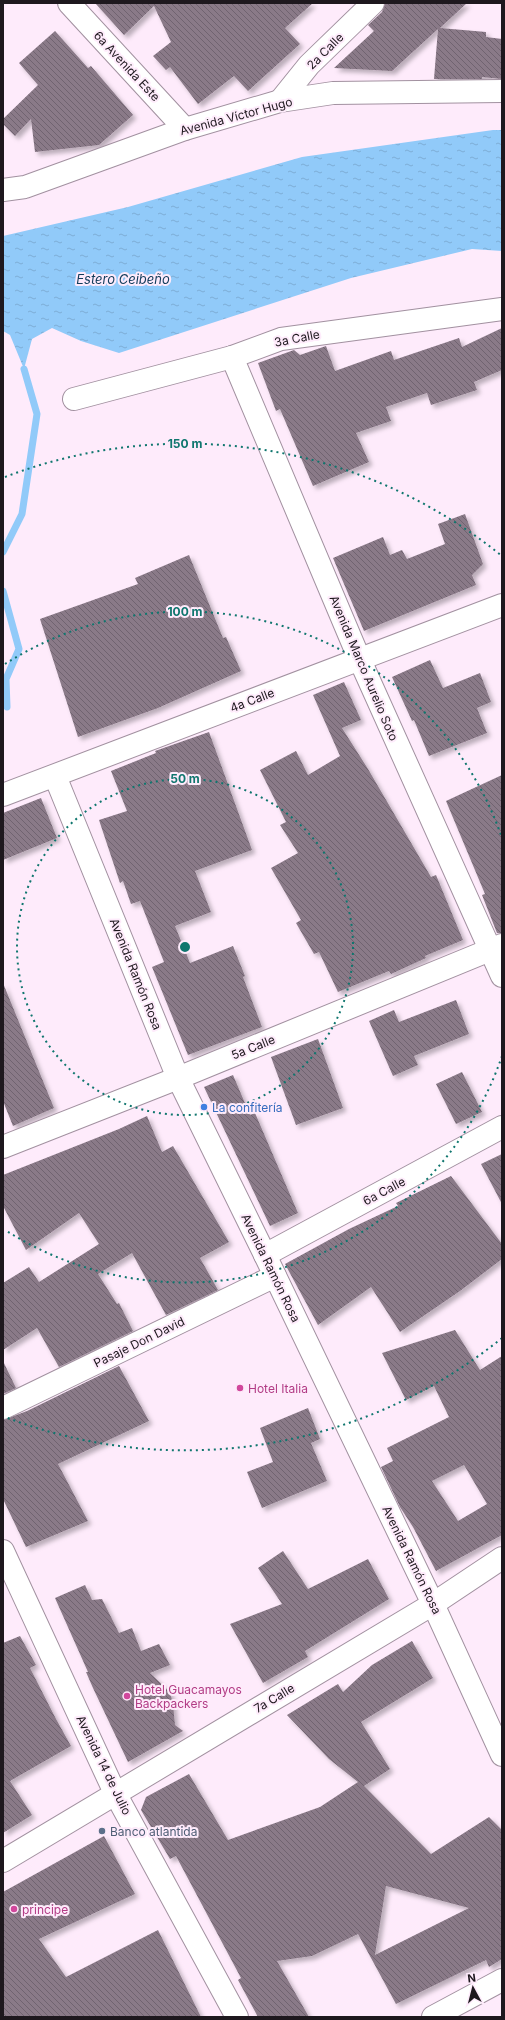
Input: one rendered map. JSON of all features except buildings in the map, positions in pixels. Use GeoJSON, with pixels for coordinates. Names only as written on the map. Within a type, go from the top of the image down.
{"type":"FeatureCollection","features":[{"type":"Feature","properties":{"kind":"street","name":"6a Avenida Este"},"geometry":{"type":"LineString","coordinates":[[69,3],[185,129]]}},
{"type":"Feature","properties":{"kind":"street","name":"2a Calle"},"geometry":{"type":"LineString","coordinates":[[280,102],[309,65],[373,3]]}},
{"type":"Feature","properties":{"kind":"street","name":"Avenida Víctor Hugo"},"geometry":{"type":"LineString","coordinates":[[3,190],[25,186],[185,129],[280,102],[333,93],[502,91]]}},
{"type":"Feature","properties":{"kind":"street","name":"3a Calle"},"geometry":{"type":"LineString","coordinates":[[74,399],[232,357],[281,339],[502,309]]}},
{"type":"Feature","properties":{"kind":"street","name":"Avenida Marco Aurelio Soto"},"geometry":{"type":"LineString","coordinates":[[232,357],[359,658],[495,948],[502,976]]}},
{"type":"Feature","properties":{"kind":"street","name":"4a Calle"},"geometry":{"type":"LineString","coordinates":[[3,795],[359,658],[502,605]]}},
{"type":"Feature","properties":{"kind":"street","name":"Avenida Ramón Rosa"},"geometry":{"type":"LineString","coordinates":[[55,776],[178,1078],[433,1604],[502,1755]]}},
{"type":"Feature","properties":{"kind":"street","name":"5a Calle"},"geometry":{"type":"LineString","coordinates":[[3,1147],[178,1078],[495,948]]}},
{"type":"Feature","properties":{"kind":"street","name":"6a Calle"},"geometry":{"type":"LineString","coordinates":[[265,1255],[502,1127]]}},
{"type":"Feature","properties":{"kind":"street","name":"Pasaje Don David"},"geometry":{"type":"LineString","coordinates":[[3,1408],[275,1276]]}},
{"type":"Feature","properties":{"kind":"street","name":"Avenida 14 de Julio"},"geometry":{"type":"LineString","coordinates":[[3,1551],[115,1793],[237,2017]]}},
{"type":"Feature","properties":{"kind":"street","name":"7a Calle"},"geometry":{"type":"LineString","coordinates":[[3,1861],[433,1604],[502,1558]]}},
{"type":"Feature","properties":{"kind":"street"},"geometry":{"type":"LineString","coordinates":[[433,2017],[502,1980]]}},
{"type":"Feature","properties":{"kind":"water","name":"Estero Ceibeño"},"geometry":{"type":"Polygon","coordinates":[[[493,130],[502,130],[502,251],[472,249],[351,278],[119,353],[81,341],[52,328],[32,339],[24,369],[10,335],[3,331],[3,236],[128,207],[302,157],[493,130]]]}},
{"type":"Feature","properties":{"kind":"waterway"},"geometry":{"type":"LineString","coordinates":[[3,552],[22,514],[37,414],[24,369]]}},
{"type":"Feature","properties":{"kind":"waterway"},"geometry":{"type":"LineString","coordinates":[[3,591],[19,649],[6,679],[7,707]]}},
{"type":"Feature","properties":{"kind":"place","name":"La confitería"},"geometry":{"type":"Point","coordinates":[204,1107]}},
{"type":"Feature","properties":{"kind":"place","name":"Hotel Italia"},"geometry":{"type":"Point","coordinates":[240,1388]}},
{"type":"Feature","properties":{"kind":"place","name":"Hotel Guacamayos Backpackers"},"geometry":{"type":"Point","coordinates":[127,1696]}},
{"type":"Feature","properties":{"kind":"place","name":"Banco atlantida"},"geometry":{"type":"Point","coordinates":[102,1831]}},
{"type":"Feature","properties":{"kind":"place","name":"principe"},"geometry":{"type":"Point","coordinates":[14,1909]}}]}
